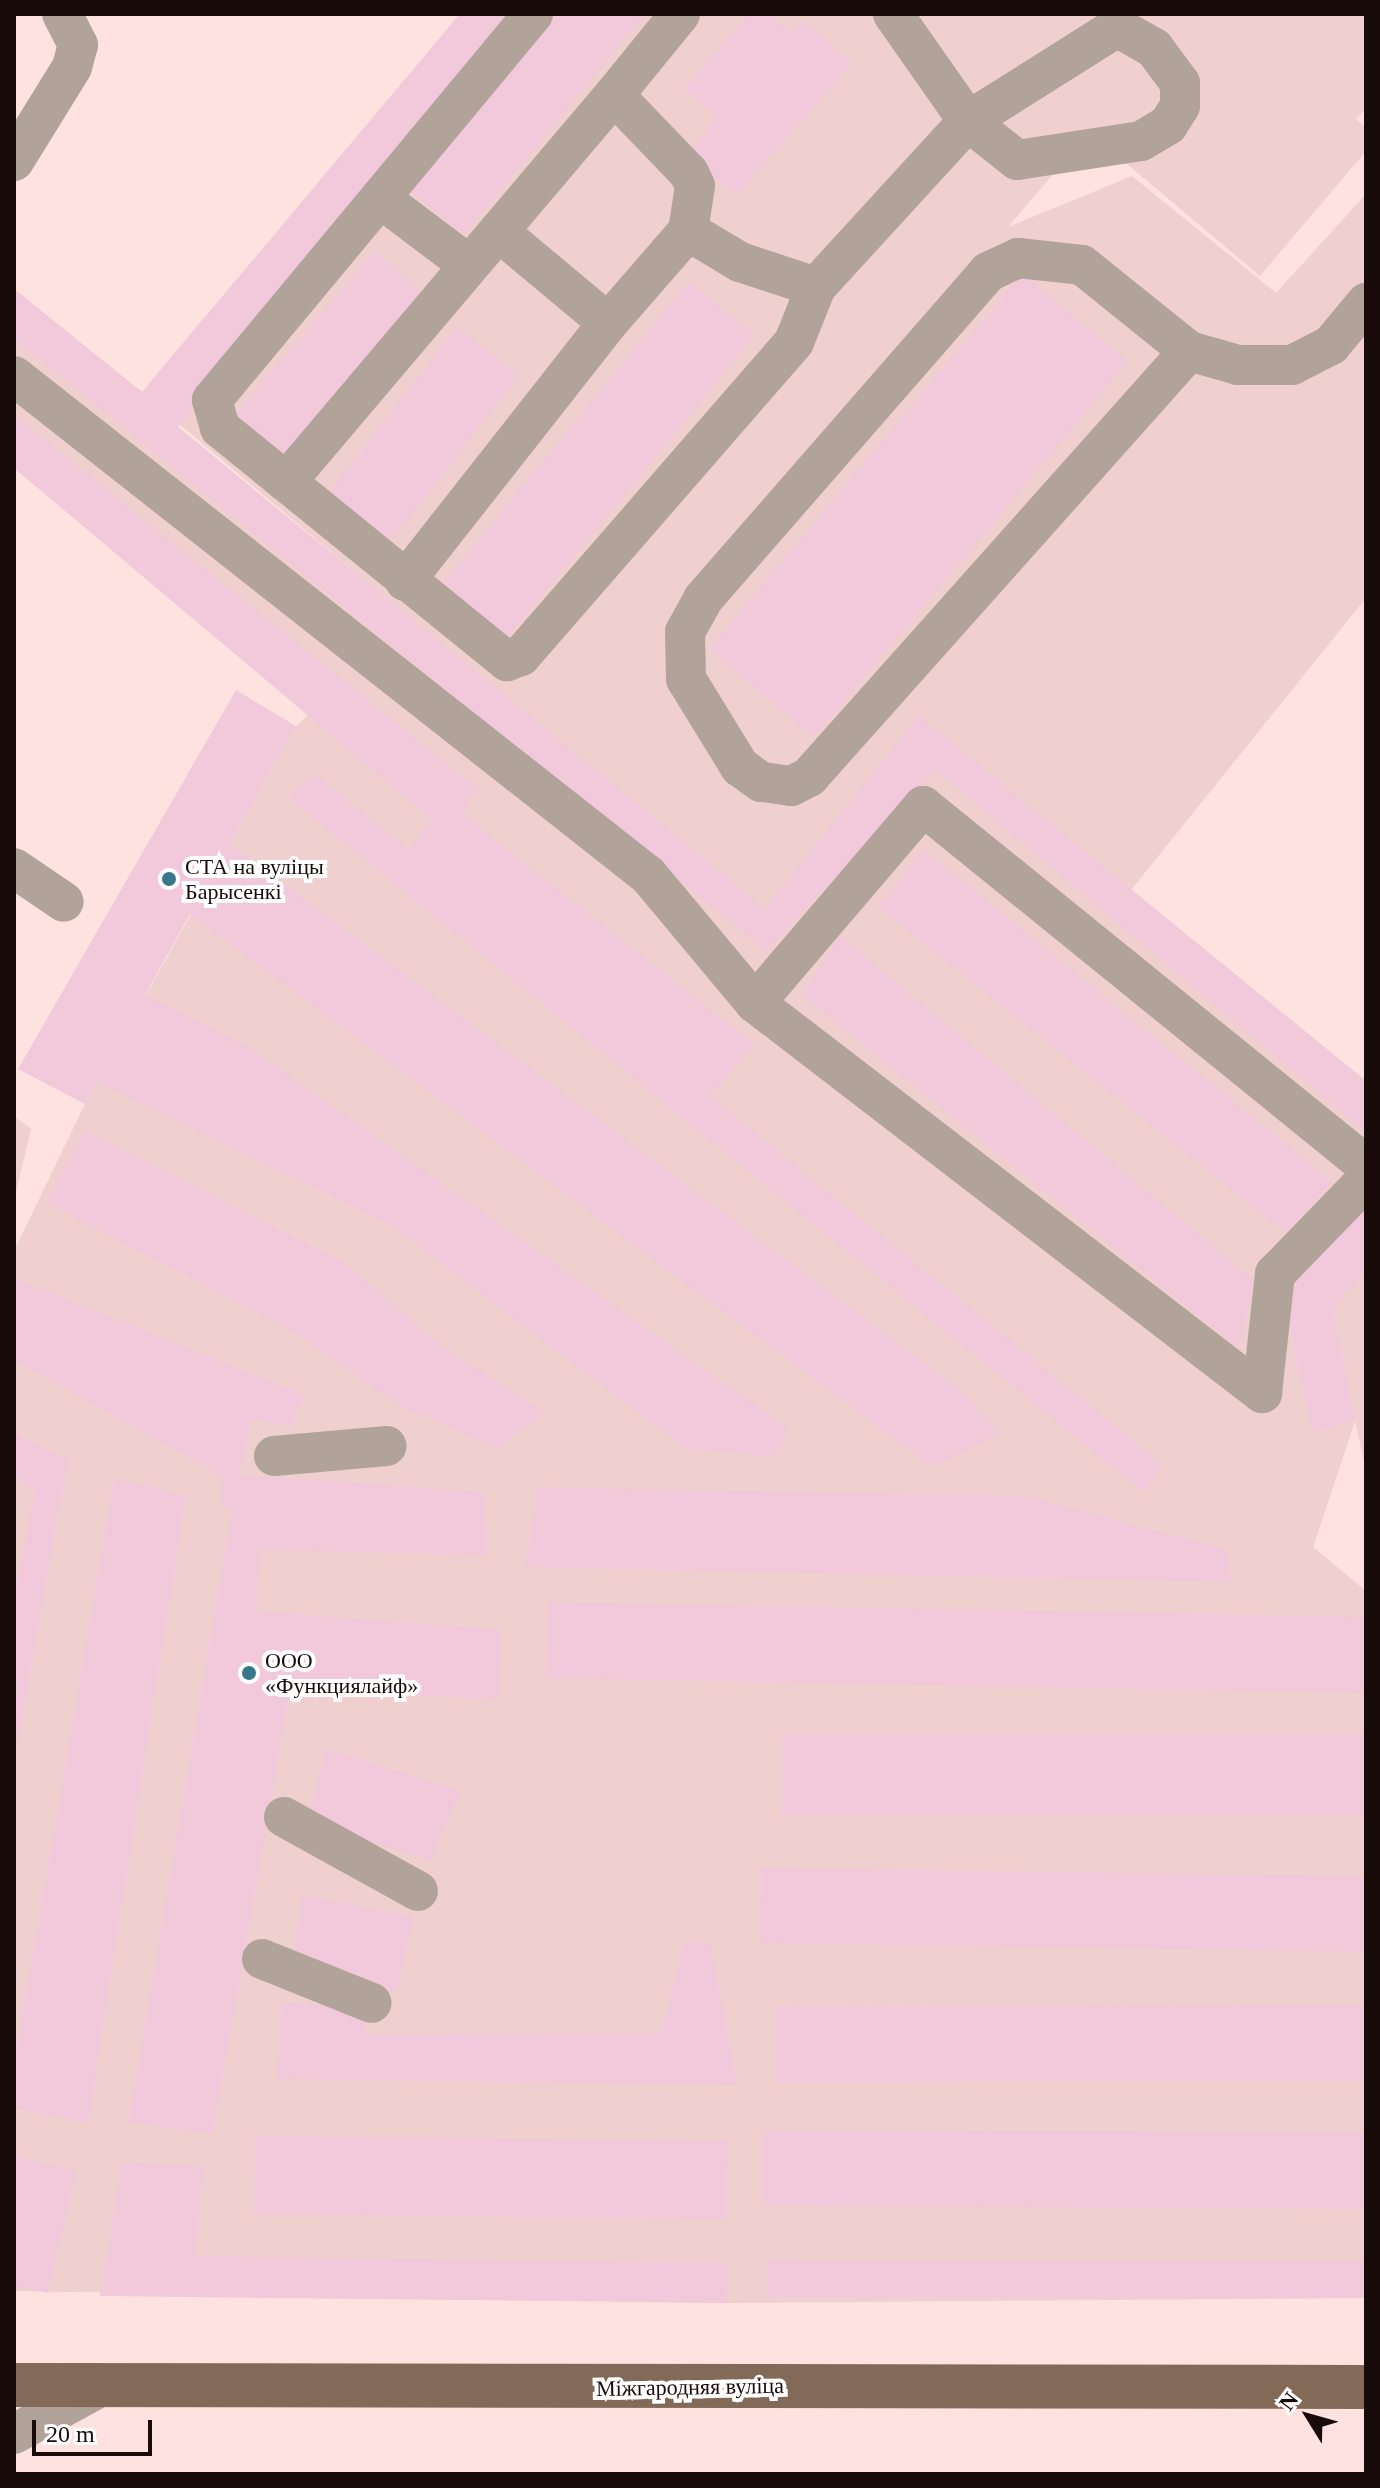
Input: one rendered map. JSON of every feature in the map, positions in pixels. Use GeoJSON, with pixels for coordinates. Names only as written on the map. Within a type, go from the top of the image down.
{"type":"FeatureCollection","features":[{"type":"Feature","properties":{"kind":"main road","name":"Міжгародняя вуліца"},"geometry":{"type":"LineString","coordinates":[[14,2385],[1366,2387]]}},
{"type":"Feature","properties":{"kind":"street"},"geometry":{"type":"LineString","coordinates":[[14,161],[72,67],[78,45],[62,14]]}},
{"type":"Feature","properties":{"kind":"street"},"geometry":{"type":"LineString","coordinates":[[533,14],[212,400],[220,428],[494,655],[521,656],[794,342],[816,287],[968,121],[1117,27],[1154,48],[1180,83],[1180,106],[1168,125],[1141,141],[1078,155],[1017,160],[968,121],[893,14]]}},
{"type":"Feature","properties":{"kind":"street"},"geometry":{"type":"LineString","coordinates":[[286,482],[680,14]]}},
{"type":"Feature","properties":{"kind":"street"},"geometry":{"type":"LineString","coordinates":[[405,581],[608,323],[688,231],[695,186],[689,173],[614,95]]}},
{"type":"Feature","properties":{"kind":"street"},"geometry":{"type":"LineString","coordinates":[[380,198],[469,265]]}},
{"type":"Feature","properties":{"kind":"street"},"geometry":{"type":"LineString","coordinates":[[498,231],[608,323]]}},
{"type":"Feature","properties":{"kind":"street"},"geometry":{"type":"LineString","coordinates":[[688,231],[740,262],[816,287]]}},
{"type":"Feature","properties":{"kind":"street"},"geometry":{"type":"LineString","coordinates":[[1189,351],[809,777],[791,786],[761,782],[740,767],[686,679],[685,632],[703,599],[988,272],[1018,258],[1082,265],[1189,351],[1238,365],[1292,365],[1331,345],[1366,303]]}},
{"type":"Feature","properties":{"kind":"street"},"geometry":{"type":"LineString","coordinates":[[14,376],[648,875],[755,1003],[1262,1393],[1275,1274],[1366,1180]]}},
{"type":"Feature","properties":{"kind":"street"},"geometry":{"type":"LineString","coordinates":[[755,1003],[923,806],[1366,1165]]}},
{"type":"Feature","properties":{"kind":"street"},"geometry":{"type":"LineString","coordinates":[[14,868],[64,902]]}},
{"type":"Feature","properties":{"kind":"street"},"geometry":{"type":"LineString","coordinates":[[274,1456],[387,1446]]}},
{"type":"Feature","properties":{"kind":"street"},"geometry":{"type":"LineString","coordinates":[[284,1817],[418,1891]]}},
{"type":"Feature","properties":{"kind":"street"},"geometry":{"type":"LineString","coordinates":[[262,1959],[372,2003]]}},
{"type":"Feature","properties":{"kind":"street"},"geometry":{"type":"LineString","coordinates":[[14,2434],[100,2387]]}},
{"type":"Feature","properties":{"kind":"shaded area"},"geometry":{"type":"Polygon","coordinates":[[[460,14],[1366,14],[1366,108],[1356,119],[1366,128],[1366,151],[1260,276],[1089,132],[1008,227],[1132,176],[1276,293],[1366,194],[1366,598],[1131,890],[1366,1081],[1366,1470],[1355,1421],[1313,1547],[1366,1591],[1366,2298],[727,2303],[14,2291],[14,1251],[85,1104],[296,726],[311,712],[14,468],[14,289],[142,392],[460,14]],[[157,405],[178,427],[409,618],[157,405]]]}},
{"type":"Feature","properties":{"kind":"shaded area"},"geometry":{"type":"Polygon","coordinates":[[[14,1116],[31,1129],[14,1201],[14,1116]]]}},
{"type":"Feature","properties":{"kind":"building"},"geometry":{"type":"Polygon","coordinates":[[[460,14],[519,14],[178,427],[765,909],[919,716],[1366,1081],[1366,1132],[936,770],[766,951],[14,338],[14,289],[142,392],[460,14]]]}},
{"type":"Feature","properties":{"kind":"building"},"geometry":{"type":"Polygon","coordinates":[[[544,14],[645,14],[464,235],[403,185],[544,14]]]}},
{"type":"Feature","properties":{"kind":"building"},"geometry":{"type":"Polygon","coordinates":[[[749,14],[769,14],[792,34],[803,21],[852,63],[736,196],[688,154],[718,118],[684,89],[749,14]]]}},
{"type":"Feature","properties":{"kind":"building"},"geometry":{"type":"Polygon","coordinates":[[[375,251],[424,293],[279,462],[230,420],[375,251]]]}},
{"type":"Feature","properties":{"kind":"building"},"geometry":{"type":"Polygon","coordinates":[[[1022,274],[1128,361],[814,737],[709,649],[1022,274]]]}},
{"type":"Feature","properties":{"kind":"building"},"geometry":{"type":"Polygon","coordinates":[[[689,282],[755,335],[502,644],[437,591],[689,282]]]}},
{"type":"Feature","properties":{"kind":"building"},"geometry":{"type":"Polygon","coordinates":[[[457,327],[519,375],[383,551],[321,503],[457,327]]]}},
{"type":"Feature","properties":{"kind":"building"},"geometry":{"type":"Polygon","coordinates":[[[14,415],[478,789],[462,814],[754,1044],[710,1096],[1163,1465],[1143,1492],[288,797],[315,774],[409,850],[432,820],[14,468],[14,415]]]}},
{"type":"Feature","properties":{"kind":"building"},"geometry":{"type":"Polygon","coordinates":[[[236,690],[296,726],[230,844],[957,1387],[1000,1433],[932,1467],[190,914],[145,995],[250,1048],[789,1429],[775,1457],[685,1448],[392,1226],[97,1082],[85,1104],[18,1069],[236,690]]]}},
{"type":"Feature","properties":{"kind":"building"},"geometry":{"type":"Polygon","coordinates":[[[923,849],[1332,1182],[1286,1233],[879,907],[923,849]]]}},
{"type":"Feature","properties":{"kind":"building"},"geometry":{"type":"Polygon","coordinates":[[[840,936],[1255,1281],[1239,1349],[802,995],[840,936]]]}},
{"type":"Feature","properties":{"kind":"building"},"geometry":{"type":"Polygon","coordinates":[[[84,1130],[341,1260],[443,1347],[545,1413],[496,1448],[399,1405],[292,1331],[47,1203],[84,1130]]]}},
{"type":"Feature","properties":{"kind":"building"},"geometry":{"type":"Polygon","coordinates":[[[1366,1205],[1366,1270],[1333,1309],[1355,1420],[1312,1432],[1283,1295],[1366,1205]]]}},
{"type":"Feature","properties":{"kind":"building"},"geometry":{"type":"Polygon","coordinates":[[[14,1278],[304,1395],[292,1427],[252,1419],[240,1475],[484,1492],[487,1555],[259,1550],[257,1611],[501,1630],[499,1699],[290,1690],[213,2134],[128,2122],[232,1511],[220,1502],[222,1476],[14,1360],[14,1278]]]}},
{"type":"Feature","properties":{"kind":"building"},"geometry":{"type":"Polygon","coordinates":[[[14,1432],[68,1460],[16,1752],[14,1599],[34,1490],[14,1474],[14,1432]]]}},
{"type":"Feature","properties":{"kind":"building"},"geometry":{"type":"Polygon","coordinates":[[[114,1478],[186,1496],[88,2123],[14,2108],[14,2064],[114,1478]]]}},
{"type":"Feature","properties":{"kind":"building"},"geometry":{"type":"Polygon","coordinates":[[[537,1487],[1026,1496],[1225,1549],[1232,1582],[525,1567],[537,1487]]]}},
{"type":"Feature","properties":{"kind":"building"},"geometry":{"type":"Polygon","coordinates":[[[548,1602],[1366,1617],[1366,1693],[547,1678],[548,1602]]]}},
{"type":"Feature","properties":{"kind":"building"},"geometry":{"type":"Polygon","coordinates":[[[782,1734],[1366,1734],[1366,1815],[782,1815],[782,1734]]]}},
{"type":"Feature","properties":{"kind":"building"},"geometry":{"type":"Polygon","coordinates":[[[326,1749],[461,1791],[431,1860],[306,1823],[326,1749]]]}},
{"type":"Feature","properties":{"kind":"building"},"geometry":{"type":"Polygon","coordinates":[[[761,1868],[1366,1876],[1366,1952],[760,1943],[761,1868]]]}},
{"type":"Feature","properties":{"kind":"building"},"geometry":{"type":"Polygon","coordinates":[[[302,1895],[414,1917],[397,1991],[291,1969],[302,1895]]]}},
{"type":"Feature","properties":{"kind":"building"},"geometry":{"type":"Polygon","coordinates":[[[684,1942],[710,1942],[738,2085],[276,2079],[282,2002],[368,2009],[364,2034],[661,2033],[684,1942]]]}},
{"type":"Feature","properties":{"kind":"building"},"geometry":{"type":"Polygon","coordinates":[[[1366,2005],[1366,2081],[775,2082],[775,2006],[1366,2005]]]}},
{"type":"Feature","properties":{"kind":"building"},"geometry":{"type":"Polygon","coordinates":[[[762,2130],[1366,2132],[1366,2209],[762,2206],[762,2130]]]}},
{"type":"Feature","properties":{"kind":"building"},"geometry":{"type":"Polygon","coordinates":[[[255,2136],[728,2141],[726,2219],[254,2214],[255,2136]]]}},
{"type":"Feature","properties":{"kind":"building"},"geometry":{"type":"Polygon","coordinates":[[[14,2157],[77,2171],[48,2293],[14,2286],[14,2157]]]}},
{"type":"Feature","properties":{"kind":"building"},"geometry":{"type":"Polygon","coordinates":[[[122,2162],[204,2166],[195,2256],[728,2263],[727,2303],[100,2296],[122,2162]]]}},
{"type":"Feature","properties":{"kind":"building"},"geometry":{"type":"Polygon","coordinates":[[[768,2260],[1366,2261],[1366,2298],[768,2297],[768,2260]]]}},
{"type":"Feature","properties":{"kind":"place","name":"СТА на вуліцы Барысенкі"},"geometry":{"type":"Point","coordinates":[169,879]}},
{"type":"Feature","properties":{"kind":"place","name":"ООО «Функциялайф»"},"geometry":{"type":"Point","coordinates":[249,1673]}}]}
